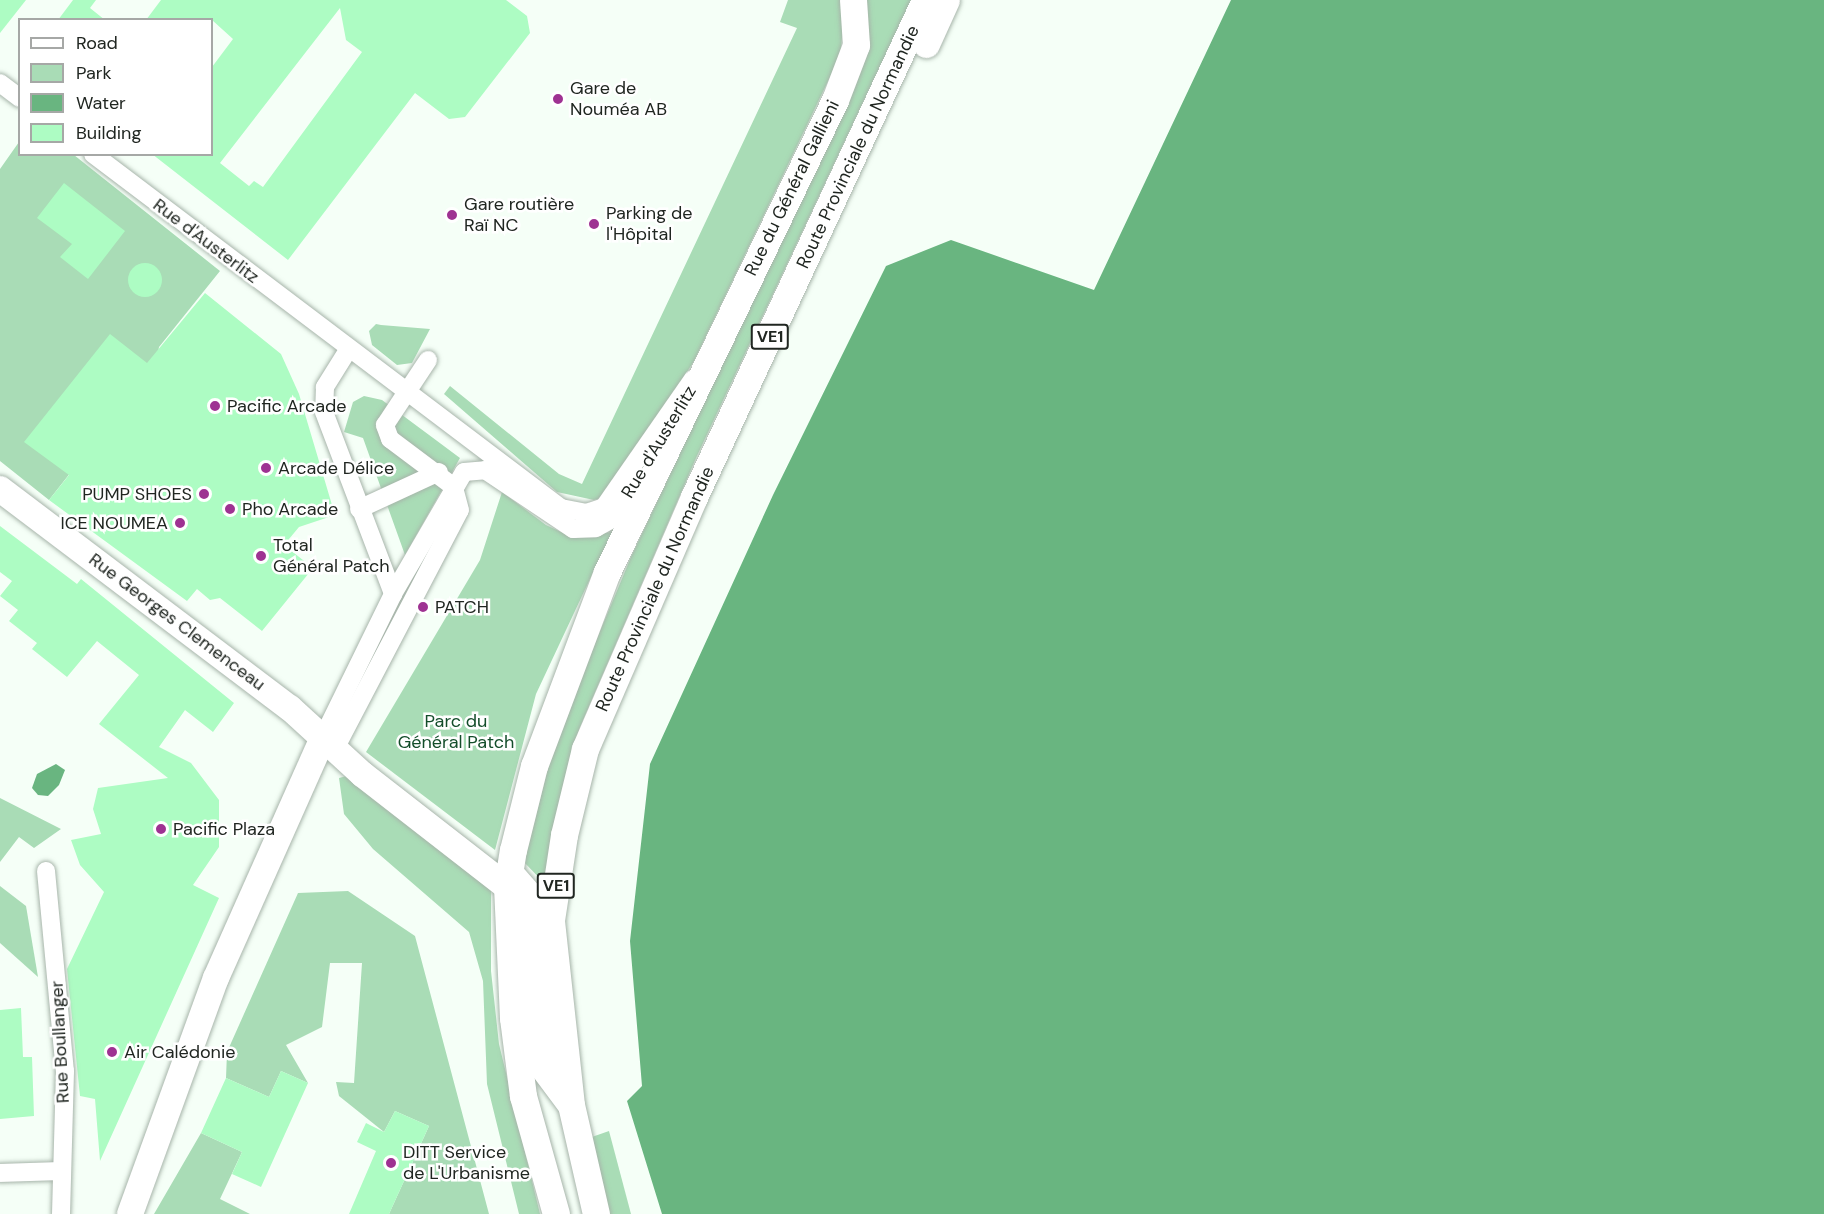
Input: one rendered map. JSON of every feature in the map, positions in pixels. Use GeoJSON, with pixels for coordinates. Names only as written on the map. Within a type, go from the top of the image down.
{"type":"FeatureCollection","features":[{"type":"Feature","properties":{"kind":"main road","name":"Rue du Général Gallieni"},"geometry":{"type":"LineString","coordinates":[[703,369],[835,100],[856,45],[854,0]]}},
{"type":"Feature","properties":{"kind":"main road","name":"Route Provinciale du Normandie"},"geometry":{"type":"LineString","coordinates":[[596,1214],[571,1105],[551,920],[564,835],[585,749],[694,497],[810,252],[925,0]]}},
{"type":"Feature","properties":{"kind":"main road"},"geometry":{"type":"LineString","coordinates":[[810,252],[907,83],[946,0]]}},
{"type":"Feature","properties":{"kind":"main road","name":"VE1"},"geometry":{"type":"LineString","coordinates":[[556,1214],[524,1096],[509,978],[508,879],[534,766],[603,583],[703,369]]}},
{"type":"Feature","properties":{"kind":"main road"},"geometry":{"type":"LineString","coordinates":[[508,879],[528,894],[542,1066],[571,1105]]}},
{"type":"Feature","properties":{"kind":"street"},"geometry":{"type":"LineString","coordinates":[[0,83],[18,96]]}},
{"type":"Feature","properties":{"kind":"street","name":"Rue d'Austerlitz"},"geometry":{"type":"LineString","coordinates":[[96,156],[470,443],[561,508],[586,513],[604,507],[632,473],[677,396],[703,369]]}},
{"type":"Feature","properties":{"kind":"street"},"geometry":{"type":"LineString","coordinates":[[348,350],[325,387],[324,412],[393,594]]}},
{"type":"Feature","properties":{"kind":"street"},"geometry":{"type":"LineString","coordinates":[[330,741],[460,510],[454,487],[439,472],[390,439],[385,425],[404,393],[428,360]]}},
{"type":"Feature","properties":{"kind":"street","name":"Rue d'Austerlitz"},"geometry":{"type":"LineString","coordinates":[[454,487],[464,472],[485,470],[573,529],[596,528],[614,518],[703,369]]}},
{"type":"Feature","properties":{"kind":"street"},"geometry":{"type":"LineString","coordinates":[[359,509],[439,472]]}},
{"type":"Feature","properties":{"kind":"street"},"geometry":{"type":"LineString","coordinates":[[130,1214],[216,978],[330,741],[393,594],[454,487]]}},
{"type":"Feature","properties":{"kind":"street","name":"Rue Georges Clemenceau"},"geometry":{"type":"LineString","coordinates":[[0,489],[330,741],[362,774],[508,879]]}},
{"type":"Feature","properties":{"kind":"street","name":"Rue Boullanger"},"geometry":{"type":"LineString","coordinates":[[46,871],[65,1071],[60,1171],[61,1214]]}},
{"type":"Feature","properties":{"kind":"street"},"geometry":{"type":"LineString","coordinates":[[0,1173],[60,1171]]}},
{"type":"Feature","properties":{"kind":"green space"},"geometry":{"type":"Polygon","coordinates":[[[788,0],[846,0],[840,56],[694,361],[608,496],[594,500],[557,492],[444,394],[450,386],[559,474],[582,484],[797,28],[780,22],[788,0]]]}},
{"type":"Feature","properties":{"kind":"green space"},"geometry":{"type":"Polygon","coordinates":[[[867,0],[911,0],[696,458],[580,727],[544,883],[524,862],[556,737],[631,557],[860,73],[867,0]]]}},
{"type":"Feature","properties":{"kind":"green space"},"geometry":{"type":"Polygon","coordinates":[[[18,143],[18,156],[75,156],[220,271],[159,347],[156,364],[49,500],[0,461],[0,169],[18,143]]]}},
{"type":"Feature","properties":{"kind":"green space"},"geometry":{"type":"Polygon","coordinates":[[[376,324],[430,329],[412,363],[397,365],[372,345],[369,331],[376,324]]]}},
{"type":"Feature","properties":{"kind":"green space"},"geometry":{"type":"Polygon","coordinates":[[[364,396],[382,400],[460,458],[405,555],[363,438],[344,432],[353,402],[364,396]]]}},
{"type":"Feature","properties":{"kind":"green space","name":"Parc du Général Patch"},"geometry":{"type":"Polygon","coordinates":[[[502,492],[546,525],[574,538],[612,532],[536,694],[495,850],[366,752],[480,560],[502,492]]]}},
{"type":"Feature","properties":{"kind":"green space"},"geometry":{"type":"Polygon","coordinates":[[[354,774],[491,885],[491,971],[499,1044],[540,1214],[519,1214],[487,1084],[483,981],[469,932],[373,849],[344,814],[339,778],[354,774]]]}},
{"type":"Feature","properties":{"kind":"green space"},"geometry":{"type":"Polygon","coordinates":[[[0,798],[61,829],[34,848],[19,837],[0,862],[0,798]]]}},
{"type":"Feature","properties":{"kind":"green space"},"geometry":{"type":"Polygon","coordinates":[[[0,886],[26,906],[38,977],[0,943],[0,886]]]}},
{"type":"Feature","properties":{"kind":"green space"},"geometry":{"type":"Polygon","coordinates":[[[348,891],[415,936],[489,1214],[389,1214],[429,1126],[395,1111],[384,1132],[339,1096],[336,1082],[354,1083],[362,963],[330,963],[322,1027],[286,1045],[308,1083],[281,1071],[269,1097],[226,1078],[227,1052],[298,893],[348,891]]]}},
{"type":"Feature","properties":{"kind":"green space"},"geometry":{"type":"Polygon","coordinates":[[[609,1131],[631,1214],[607,1214],[589,1138],[609,1131]]]}},
{"type":"Feature","properties":{"kind":"green space"},"geometry":{"type":"Polygon","coordinates":[[[201,1133],[242,1152],[220,1199],[250,1214],[154,1214],[201,1133]]]}},
{"type":"Feature","properties":{"kind":"water"},"geometry":{"type":"Polygon","coordinates":[[[1231,0],[1824,0],[1824,1214],[662,1214],[627,1101],[642,1086],[630,941],[650,764],[773,495],[886,266],[951,240],[1094,290],[1231,0]]]}},
{"type":"Feature","properties":{"kind":"water"},"geometry":{"type":"Polygon","coordinates":[[[56,764],[65,770],[59,785],[48,796],[38,795],[32,788],[37,774],[56,764]]]}},
{"type":"Feature","properties":{"kind":"building"},"geometry":{"type":"Polygon","coordinates":[[[0,0],[26,0],[0,33],[0,0]]]}},
{"type":"Feature","properties":{"kind":"building"},"geometry":{"type":"Polygon","coordinates":[[[73,0],[96,0],[90,8],[102,18],[60,18],[73,0]]]}},
{"type":"Feature","properties":{"kind":"building"},"geometry":{"type":"Polygon","coordinates":[[[161,0],[506,0],[527,16],[530,33],[465,117],[449,119],[415,93],[288,260],[155,156],[213,156],[213,66],[233,39],[213,21],[213,18],[148,18],[161,0]],[[340,8],[220,163],[249,186],[254,181],[263,187],[362,52],[346,40],[340,8]]]}},
{"type":"Feature","properties":{"kind":"building"},"geometry":{"type":"Polygon","coordinates":[[[64,183],[125,231],[88,279],[60,257],[72,244],[37,218],[64,183]]]}},
{"type":"Feature","properties":{"kind":"building"},"geometry":{"type":"Polygon","coordinates":[[[145,263],[157,268],[162,280],[157,292],[145,297],[133,292],[128,280],[133,268],[145,263]]]}},
{"type":"Feature","properties":{"kind":"building","name":"Pacific Arcade"},"geometry":{"type":"Polygon","coordinates":[[[205,293],[281,354],[299,394],[335,515],[299,527],[284,545],[313,568],[262,631],[220,598],[210,600],[197,589],[187,601],[49,500],[69,475],[24,442],[110,334],[147,363],[205,293]]]}},
{"type":"Feature","properties":{"kind":"building"},"geometry":{"type":"Polygon","coordinates":[[[0,526],[77,584],[81,579],[234,703],[213,732],[185,710],[159,747],[191,763],[219,800],[219,847],[193,885],[219,898],[100,1161],[95,1099],[80,1096],[67,969],[104,892],[80,865],[71,840],[101,834],[93,809],[98,788],[168,778],[99,724],[139,675],[97,641],[67,677],[32,649],[37,643],[9,621],[18,610],[0,596],[12,581],[0,572],[0,526]]]}},
{"type":"Feature","properties":{"kind":"building"},"geometry":{"type":"Polygon","coordinates":[[[21,1008],[23,1057],[32,1057],[34,1116],[0,1119],[0,1010],[21,1008]]]}},
{"type":"Feature","properties":{"kind":"building"},"geometry":{"type":"Polygon","coordinates":[[[281,1071],[308,1083],[261,1187],[232,1174],[242,1152],[201,1133],[226,1078],[269,1097],[281,1071]]]}},
{"type":"Feature","properties":{"kind":"building","name":"DITT Service de L'Urbanisme"},"geometry":{"type":"Polygon","coordinates":[[[395,1111],[429,1126],[389,1214],[349,1214],[376,1151],[357,1142],[366,1123],[384,1132],[395,1111]]]}},
{"type":"Feature","properties":{"kind":"place","name":"Gare de Nouméa AB"},"geometry":{"type":"Point","coordinates":[558,99]}},
{"type":"Feature","properties":{"kind":"place","name":"Gare routière Raï NC"},"geometry":{"type":"Point","coordinates":[452,215]}},
{"type":"Feature","properties":{"kind":"place","name":"Parking de l'Hôpital"},"geometry":{"type":"Point","coordinates":[594,224]}},
{"type":"Feature","properties":{"kind":"place","name":"Pacific Arcade"},"geometry":{"type":"Point","coordinates":[215,406]}},
{"type":"Feature","properties":{"kind":"place","name":"Arcade Délice"},"geometry":{"type":"Point","coordinates":[266,468]}},
{"type":"Feature","properties":{"kind":"place","name":"PUMP SHOES"},"geometry":{"type":"Point","coordinates":[204,494]}},
{"type":"Feature","properties":{"kind":"place","name":"Pho Arcade"},"geometry":{"type":"Point","coordinates":[230,509]}},
{"type":"Feature","properties":{"kind":"place","name":"ICE NOUMEA"},"geometry":{"type":"Point","coordinates":[180,523]}},
{"type":"Feature","properties":{"kind":"place","name":"Total Général Patch"},"geometry":{"type":"Point","coordinates":[261,556]}},
{"type":"Feature","properties":{"kind":"place","name":"PATCH"},"geometry":{"type":"Point","coordinates":[423,607]}},
{"type":"Feature","properties":{"kind":"place","name":"Pacific Plaza"},"geometry":{"type":"Point","coordinates":[161,829]}},
{"type":"Feature","properties":{"kind":"place","name":"Air Calédonie"},"geometry":{"type":"Point","coordinates":[112,1052]}},
{"type":"Feature","properties":{"kind":"place","name":"DITT Service de L'Urbanisme"},"geometry":{"type":"Point","coordinates":[391,1163]}}]}
